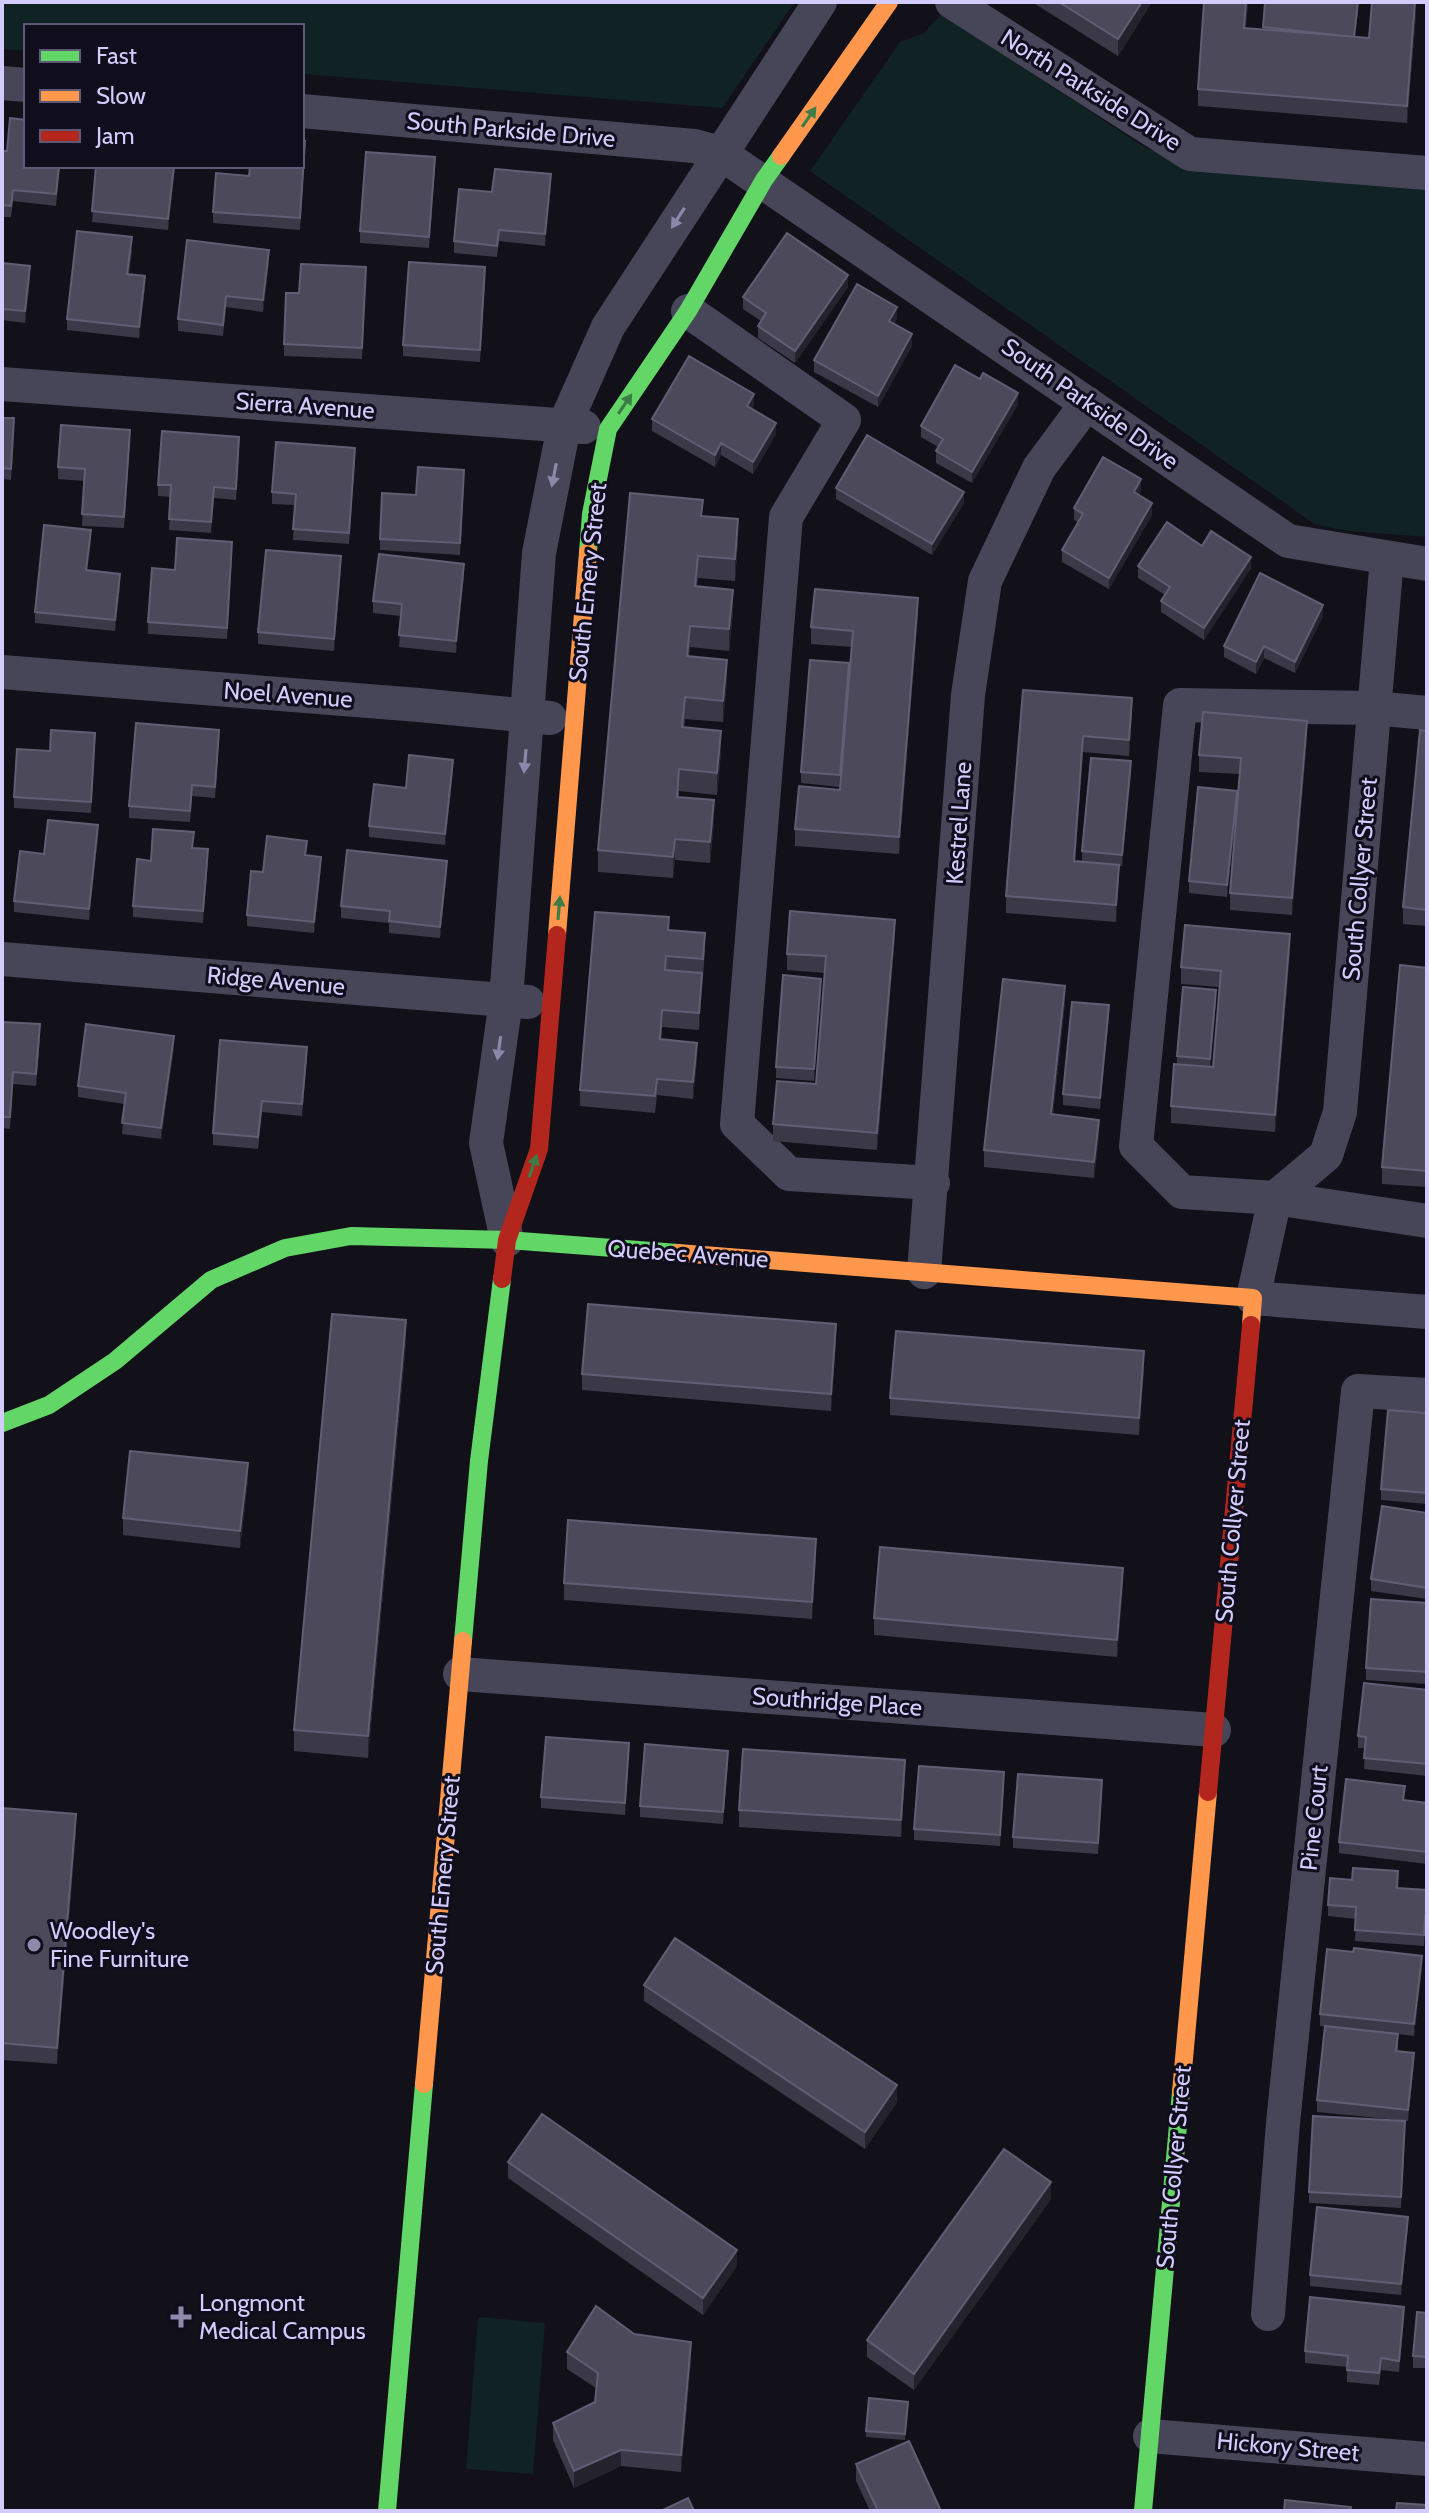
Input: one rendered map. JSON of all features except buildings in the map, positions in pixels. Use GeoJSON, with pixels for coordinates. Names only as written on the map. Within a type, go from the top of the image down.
{"type":"FeatureCollection","features":[{"type":"Feature","properties":{"kind":"street","name":"South Emery Street"},"geometry":{"type":"LineString","coordinates":[[507,1240],[486,1143],[506,1000],[539,553],[564,426],[608,327],[820,2]]}},
{"type":"Feature","properties":{"kind":"street","name":"South Emery Street"},"geometry":{"type":"LineString","coordinates":[[387,2511],[479,1461],[507,1240],[539,1149],[591,514],[608,429],[889,2]]}},
{"type":"Feature","properties":{"kind":"street","name":"North Parkside Drive"},"geometry":{"type":"LineString","coordinates":[[952,2],[1190,154],[1427,173]]}},
{"type":"Feature","properties":{"kind":"street"},"geometry":{"type":"LineString","coordinates":[[2,83],[24,85]]}},
{"type":"Feature","properties":{"kind":"street","name":"South Parkside Drive"},"geometry":{"type":"LineString","coordinates":[[304,111],[694,146],[720,153],[770,184],[1288,541],[1427,564]]}},
{"type":"Feature","properties":{"kind":"street"},"geometry":{"type":"LineString","coordinates":[[688,311],[844,420],[786,517],[737,1124],[789,1174],[933,1183]]}},
{"type":"Feature","properties":{"kind":"street","name":"Sierra Avenue"},"geometry":{"type":"LineString","coordinates":[[2,384],[608,429]]}},
{"type":"Feature","properties":{"kind":"street","name":"Kestrel Lane"},"geometry":{"type":"LineString","coordinates":[[924,1272],[968,695],[985,581],[1039,468],[1087,403]]}},
{"type":"Feature","properties":{"kind":"street","name":"South Collyer Street"},"geometry":{"type":"LineString","coordinates":[[1143,2511],[1253,1298],[1275,1198],[1326,1155],[1340,1112],[1387,558]]}},
{"type":"Feature","properties":{"kind":"street","name":"Noel Avenue"},"geometry":{"type":"LineString","coordinates":[[2,672],[574,719]]}},
{"type":"Feature","properties":{"kind":"street"},"geometry":{"type":"LineString","coordinates":[[1427,713],[1374,708],[1180,705],[1136,1146],[1182,1192],[1275,1198],[1427,1221]]}},
{"type":"Feature","properties":{"kind":"street","name":"Ridge Avenue"},"geometry":{"type":"LineString","coordinates":[[2,959],[551,1003]]}},
{"type":"Feature","properties":{"kind":"street","name":"Quebec Avenue"},"geometry":{"type":"LineString","coordinates":[[2,1423],[49,1405],[115,1361],[211,1280],[285,1248],[351,1236],[507,1240],[1427,1312]]}},
{"type":"Feature","properties":{"kind":"street","name":"Pine Court"},"geometry":{"type":"LineString","coordinates":[[1268,2314],[1283,2123],[1358,1391],[1427,1395]]}},
{"type":"Feature","properties":{"kind":"street","name":"Southridge Place"},"geometry":{"type":"LineString","coordinates":[[460,1674],[1214,1730]]}},
{"type":"Feature","properties":{"kind":"street","name":"Hickory Street"},"geometry":{"type":"LineString","coordinates":[[1150,2436],[1427,2459]]}},
{"type":"Feature","properties":{"kind":"shaded area"},"geometry":{"type":"Polygon","coordinates":[[[2,2],[795,2],[722,108],[304,74],[304,24],[24,24],[24,51],[2,49],[2,2]]]}},
{"type":"Feature","properties":{"kind":"shaded area"},"geometry":{"type":"Polygon","coordinates":[[[941,14],[1146,148],[1196,167],[1427,186],[1427,537],[1349,531],[1316,525],[810,171],[900,42],[924,33],[941,14]]]}},
{"type":"Feature","properties":{"kind":"shaded area"},"geometry":{"type":"Polygon","coordinates":[[[478,2317],[545,2323],[533,2474],[466,2469],[478,2317]]]}},
{"type":"Feature","properties":{"kind":"traffic: fast"},"geometry":{"type":"LineString","coordinates":[[588,552],[591,514],[608,429],[688,311],[781,156]]}},
{"type":"Feature","properties":{"kind":"traffic: fast"},"geometry":{"type":"LineString","coordinates":[[2,1423],[49,1405],[115,1361],[211,1280],[285,1248],[351,1236],[507,1240],[678,1253]]}},
{"type":"Feature","properties":{"kind":"traffic: fast"},"geometry":{"type":"LineString","coordinates":[[463,1641],[479,1461],[502,1279]]}},
{"type":"Feature","properties":{"kind":"traffic: fast"},"geometry":{"type":"LineString","coordinates":[[387,2511],[424,2084]]}},
{"type":"Feature","properties":{"kind":"traffic: fast"},"geometry":{"type":"LineString","coordinates":[[1143,2511],[1181,2092]]}},
{"type":"Feature","properties":{"kind":"traffic: slow"},"geometry":{"type":"LineString","coordinates":[[781,156],[889,2]]}},
{"type":"Feature","properties":{"kind":"traffic: slow"},"geometry":{"type":"LineString","coordinates":[[557,935],[588,552]]}},
{"type":"Feature","properties":{"kind":"traffic: slow"},"geometry":{"type":"LineString","coordinates":[[678,1253],[1253,1298],[1251,1325]]}},
{"type":"Feature","properties":{"kind":"traffic: slow"},"geometry":{"type":"LineString","coordinates":[[424,2084],[463,1641]]}},
{"type":"Feature","properties":{"kind":"traffic: slow"},"geometry":{"type":"LineString","coordinates":[[1181,2092],[1208,1792]]}},
{"type":"Feature","properties":{"kind":"traffic: jam"},"geometry":{"type":"LineString","coordinates":[[502,1279],[507,1240],[539,1149],[557,935]]}},
{"type":"Feature","properties":{"kind":"traffic: jam"},"geometry":{"type":"LineString","coordinates":[[1208,1792],[1251,1325]]}},
{"type":"Feature","properties":{"kind":"place","name":"Woodley's Fine Furniture"},"geometry":{"type":"Point","coordinates":[34,1945]}},
{"type":"Feature","properties":{"kind":"place","name":"Longmont Medical Campus"},"geometry":{"type":"Point","coordinates":[181,2317]}}]}
